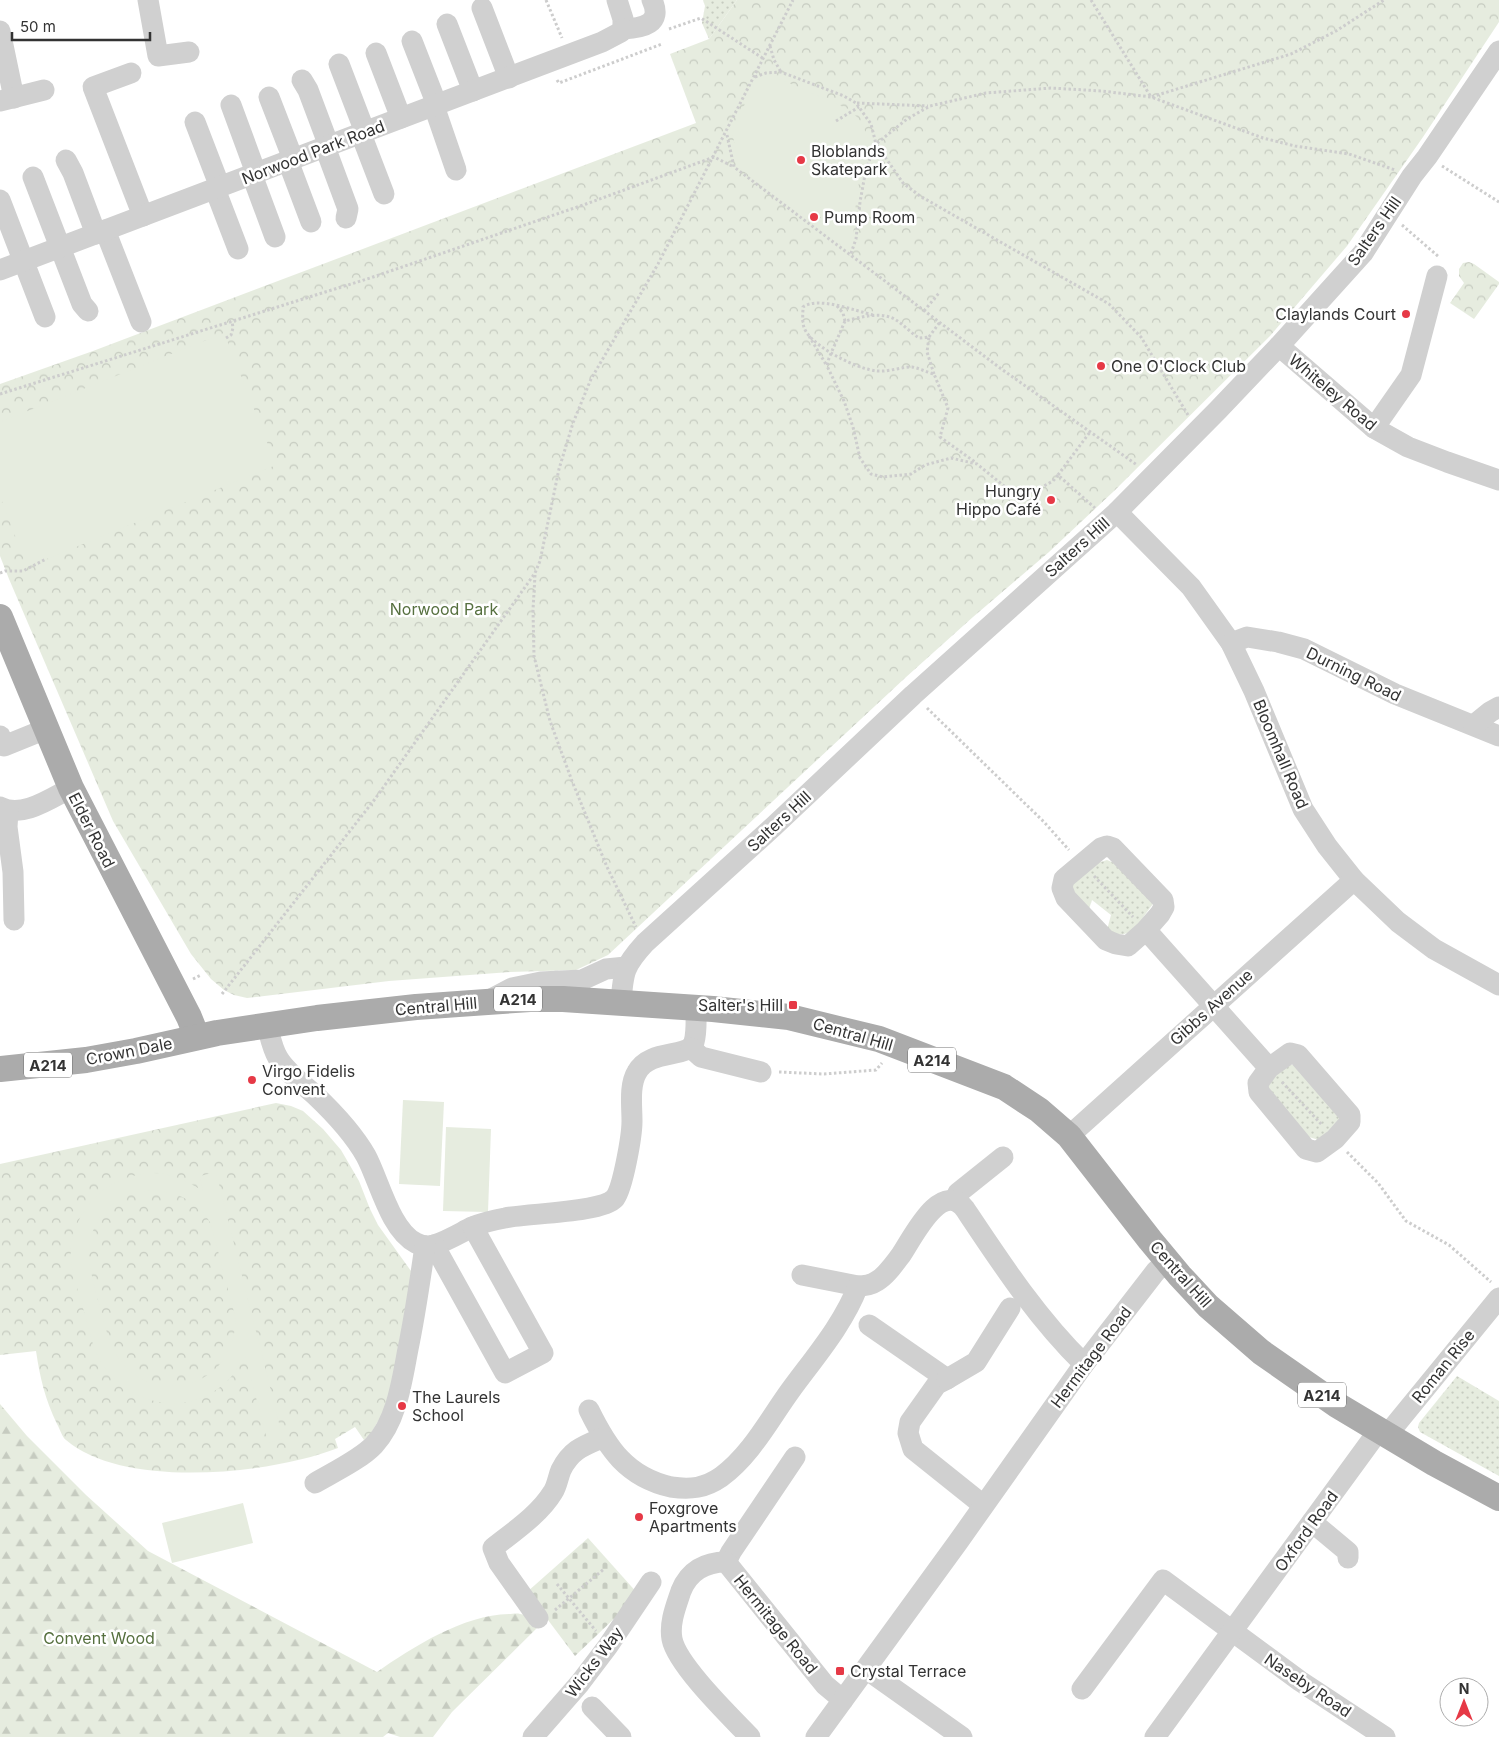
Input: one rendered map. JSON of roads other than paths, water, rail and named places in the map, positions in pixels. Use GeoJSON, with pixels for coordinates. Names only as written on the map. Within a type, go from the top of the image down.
{"type":"FeatureCollection","features":[{"type":"Feature","properties":{"kind":"main road","name":"Elder Road"},"geometry":{"type":"LineString","coordinates":[[0,617],[70,788],[190,1017],[197,1037]]}},
{"type":"Feature","properties":{"kind":"main road","name":"Central Hill"},"geometry":{"type":"LineString","coordinates":[[197,1037],[267,1025],[397,1009],[488,1001],[563,999],[696,1008],[789,1017],[879,1039],[1004,1087],[1039,1110],[1069,1136],[1168,1262],[1208,1306],[1261,1352],[1337,1405],[1434,1463],[1499,1498]]}},
{"type":"Feature","properties":{"kind":"main road","name":"Crown Dale"},"geometry":{"type":"LineString","coordinates":[[0,1069],[86,1060],[197,1037]]}},
{"type":"Feature","properties":{"kind":"street"},"geometry":{"type":"LineString","coordinates":[[148,0],[158,56],[189,52]]}},
{"type":"Feature","properties":{"kind":"street"},"geometry":{"type":"LineString","coordinates":[[617,0],[623,19],[623,29],[636,28],[650,23],[656,11],[652,0]]}},
{"type":"Feature","properties":{"kind":"street"},"geometry":{"type":"LineString","coordinates":[[482,8],[509,78]]}},
{"type":"Feature","properties":{"kind":"street"},"geometry":{"type":"LineString","coordinates":[[447,24],[473,91]]}},
{"type":"Feature","properties":{"kind":"street","name":"Norwood Park Road"},"geometry":{"type":"LineString","coordinates":[[0,270],[569,55],[602,42],[623,29]]}},
{"type":"Feature","properties":{"kind":"street"},"geometry":{"type":"LineString","coordinates":[[0,31],[7,99],[44,90]]}},
{"type":"Feature","properties":{"kind":"street"},"geometry":{"type":"LineString","coordinates":[[412,41],[456,170]]}},
{"type":"Feature","properties":{"kind":"street"},"geometry":{"type":"LineString","coordinates":[[376,52],[401,118]]}},
{"type":"Feature","properties":{"kind":"street","name":"Salters Hill"},"geometry":{"type":"LineString","coordinates":[[621,1003],[622,978],[626,967],[645,943],[773,827],[913,695],[1112,516],[1150,480],[1279,346],[1362,253],[1412,176],[1428,157],[1499,52]]}},
{"type":"Feature","properties":{"kind":"street"},"geometry":{"type":"LineString","coordinates":[[339,64],[384,194]]}},
{"type":"Feature","properties":{"kind":"street"},"geometry":{"type":"LineString","coordinates":[[132,73],[93,86],[143,216]]}},
{"type":"Feature","properties":{"kind":"street"},"geometry":{"type":"LineString","coordinates":[[302,80],[308,90],[348,209],[346,218]]}},
{"type":"Feature","properties":{"kind":"street"},"geometry":{"type":"LineString","coordinates":[[269,97],[311,222]]}},
{"type":"Feature","properties":{"kind":"street"},"geometry":{"type":"LineString","coordinates":[[231,105],[275,237]]}},
{"type":"Feature","properties":{"kind":"street"},"geometry":{"type":"LineString","coordinates":[[195,122],[238,249]]}},
{"type":"Feature","properties":{"kind":"street"},"geometry":{"type":"LineString","coordinates":[[66,160],[101,232],[141,322]]}},
{"type":"Feature","properties":{"kind":"street"},"geometry":{"type":"LineString","coordinates":[[33,177],[82,304],[88,311]]}},
{"type":"Feature","properties":{"kind":"street"},"geometry":{"type":"LineString","coordinates":[[0,200],[45,317]]}},
{"type":"Feature","properties":{"kind":"street"},"geometry":{"type":"LineString","coordinates":[[1374,428],[1411,374],[1441,269]]}},
{"type":"Feature","properties":{"kind":"street","name":"Whiteley Road"},"geometry":{"type":"LineString","coordinates":[[1279,346],[1374,428],[1408,446],[1499,480]]}},
{"type":"Feature","properties":{"kind":"street","name":"Bloomhall Road"},"geometry":{"type":"LineString","coordinates":[[1112,516],[1191,587],[1231,643],[1254,691],[1303,809],[1354,880],[1398,922],[1434,949],[1499,985]]}},
{"type":"Feature","properties":{"kind":"street","name":"Durning Road"},"geometry":{"type":"LineString","coordinates":[[1231,643],[1247,637],[1304,649],[1394,694],[1499,736]]}},
{"type":"Feature","properties":{"kind":"street"},"geometry":{"type":"LineString","coordinates":[[1474,725],[1499,707]]}},
{"type":"Feature","properties":{"kind":"street"},"geometry":{"type":"LineString","coordinates":[[0,736],[4,746],[46,729]]}},
{"type":"Feature","properties":{"kind":"street"},"geometry":{"type":"LineString","coordinates":[[14,920],[13,872],[4,809],[28,809],[70,788]]}},
{"type":"Feature","properties":{"kind":"street"},"geometry":{"type":"LineString","coordinates":[[1107,846],[1113,848],[1163,900],[1164,907],[1146,930],[1128,946],[1106,940],[1066,898],[1062,888],[1064,880],[1101,848],[1107,846]]}},
{"type":"Feature","properties":{"kind":"street","name":"Gibbs Avenue"},"geometry":{"type":"LineString","coordinates":[[1069,1136],[1354,880]]}},
{"type":"Feature","properties":{"kind":"street"},"geometry":{"type":"LineString","coordinates":[[1146,930],[1212,1007],[1270,1068]]}},
{"type":"Feature","properties":{"kind":"street"},"geometry":{"type":"LineString","coordinates":[[488,1001],[512,988],[541,982],[582,980],[606,969],[626,967]]}},
{"type":"Feature","properties":{"kind":"street"},"geometry":{"type":"LineString","coordinates":[[267,1025],[279,1059],[350,1132],[366,1156],[392,1215],[399,1226],[414,1242],[430,1246],[473,1227],[507,1217],[589,1208],[610,1202],[619,1190],[628,1152],[632,1124],[632,1092],[636,1073],[648,1060],[662,1055],[678,1054],[691,1048],[694,1042],[696,1008]]}},
{"type":"Feature","properties":{"kind":"street"},"geometry":{"type":"LineString","coordinates":[[691,1048],[701,1057],[761,1072]]}},
{"type":"Feature","properties":{"kind":"street"},"geometry":{"type":"LineString","coordinates":[[1290,1053],[1298,1055],[1350,1115],[1350,1122],[1335,1139],[1317,1152],[1306,1149],[1259,1092],[1258,1083],[1270,1068],[1290,1053]]}},
{"type":"Feature","properties":{"kind":"street"},"geometry":{"type":"LineString","coordinates":[[955,1200],[958,1193],[1003,1157]]}},
{"type":"Feature","properties":{"kind":"street"},"geometry":{"type":"LineString","coordinates":[[802,1275],[858,1286],[877,1281],[901,1255],[930,1212],[938,1204],[947,1200],[955,1200],[965,1208],[998,1258],[1050,1329],[1084,1364]]}},
{"type":"Feature","properties":{"kind":"street"},"geometry":{"type":"LineString","coordinates":[[430,1246],[505,1373],[543,1353],[473,1227]]}},
{"type":"Feature","properties":{"kind":"street"},"geometry":{"type":"LineString","coordinates":[[315,1483],[347,1465],[374,1446],[385,1428],[398,1401],[430,1246]]}},
{"type":"Feature","properties":{"kind":"street","name":"Hermitage Road"},"geometry":{"type":"LineString","coordinates":[[816,1737],[1084,1364],[1156,1271],[1168,1262]]}},
{"type":"Feature","properties":{"kind":"street"},"geometry":{"type":"LineString","coordinates":[[589,1410],[602,1438],[621,1461],[642,1477],[659,1484],[677,1488],[694,1489],[711,1483],[723,1476],[748,1451],[835,1329],[852,1302],[858,1286]]}},
{"type":"Feature","properties":{"kind":"street","name":"Roman Rise"},"geometry":{"type":"LineString","coordinates":[[1383,1432],[1494,1304]]}},
{"type":"Feature","properties":{"kind":"street"},"geometry":{"type":"LineString","coordinates":[[983,1505],[913,1449],[908,1433],[910,1422],[938,1384],[976,1362],[1010,1308]]}},
{"type":"Feature","properties":{"kind":"street"},"geometry":{"type":"LineString","coordinates":[[869,1325],[947,1379]]}},
{"type":"Feature","properties":{"kind":"street","name":"Oxford Road"},"geometry":{"type":"LineString","coordinates":[[1155,1737],[1312,1522],[1383,1432]]}},
{"type":"Feature","properties":{"kind":"street"},"geometry":{"type":"LineString","coordinates":[[538,1618],[499,1563],[493,1548],[541,1506],[553,1492],[561,1470],[576,1450],[602,1438]]}},
{"type":"Feature","properties":{"kind":"street"},"geometry":{"type":"LineString","coordinates":[[726,1562],[795,1457]]}},
{"type":"Feature","properties":{"kind":"street"},"geometry":{"type":"LineString","coordinates":[[1312,1522],[1348,1552],[1348,1558]]}},
{"type":"Feature","properties":{"kind":"street","name":"Hermitage Road"},"geometry":{"type":"LineString","coordinates":[[750,1737],[694,1677],[680,1658],[672,1639],[674,1609],[683,1587],[694,1572],[706,1564],[726,1562],[825,1685],[844,1700]]}},
{"type":"Feature","properties":{"kind":"street"},"geometry":{"type":"LineString","coordinates":[[1082,1689],[1162,1580],[1232,1632]]}},
{"type":"Feature","properties":{"kind":"street","name":"Wicks Way"},"geometry":{"type":"LineString","coordinates":[[533,1737],[580,1683],[608,1646],[650,1582]]}},
{"type":"Feature","properties":{"kind":"street","name":"Naseby Road"},"geometry":{"type":"LineString","coordinates":[[1232,1632],[1300,1681],[1385,1737]]}},
{"type":"Feature","properties":{"kind":"street"},"geometry":{"type":"LineString","coordinates":[[866,1669],[962,1737]]}},
{"type":"Feature","properties":{"kind":"street"},"geometry":{"type":"LineString","coordinates":[[592,1707],[621,1737]]}},
{"type":"Feature","properties":{"kind":"place","name":"Bloblands Skatepark"},"geometry":{"type":"Point","coordinates":[801,160]}},
{"type":"Feature","properties":{"kind":"place","name":"Pump Room"},"geometry":{"type":"Point","coordinates":[814,217]}},
{"type":"Feature","properties":{"kind":"place","name":"Claylands Court"},"geometry":{"type":"Point","coordinates":[1406,314]}},
{"type":"Feature","properties":{"kind":"place","name":"One O'Clock Club"},"geometry":{"type":"Point","coordinates":[1101,366]}},
{"type":"Feature","properties":{"kind":"place","name":"Hungry Hippo Café"},"geometry":{"type":"Point","coordinates":[1051,500]}},
{"type":"Feature","properties":{"kind":"place","name":"Salter's Hill"},"geometry":{"type":"Point","coordinates":[793,1005]}},
{"type":"Feature","properties":{"kind":"place","name":"Virgo Fidelis Convent"},"geometry":{"type":"Point","coordinates":[252,1080]}},
{"type":"Feature","properties":{"kind":"place","name":"The Laurels School"},"geometry":{"type":"Point","coordinates":[402,1406]}},
{"type":"Feature","properties":{"kind":"place","name":"Foxgrove Apartments"},"geometry":{"type":"Point","coordinates":[639,1517]}},
{"type":"Feature","properties":{"kind":"place","name":"Crystal Terrace"},"geometry":{"type":"Point","coordinates":[840,1671]}},
{"type":"Feature","properties":{"kind":"park label","name":"Norwood Park"},"geometry":{"type":"Point","coordinates":[444,609]}},
{"type":"Feature","properties":{"kind":"park label","name":"Convent Wood"},"geometry":{"type":"Point","coordinates":[99,1638]}}]}
